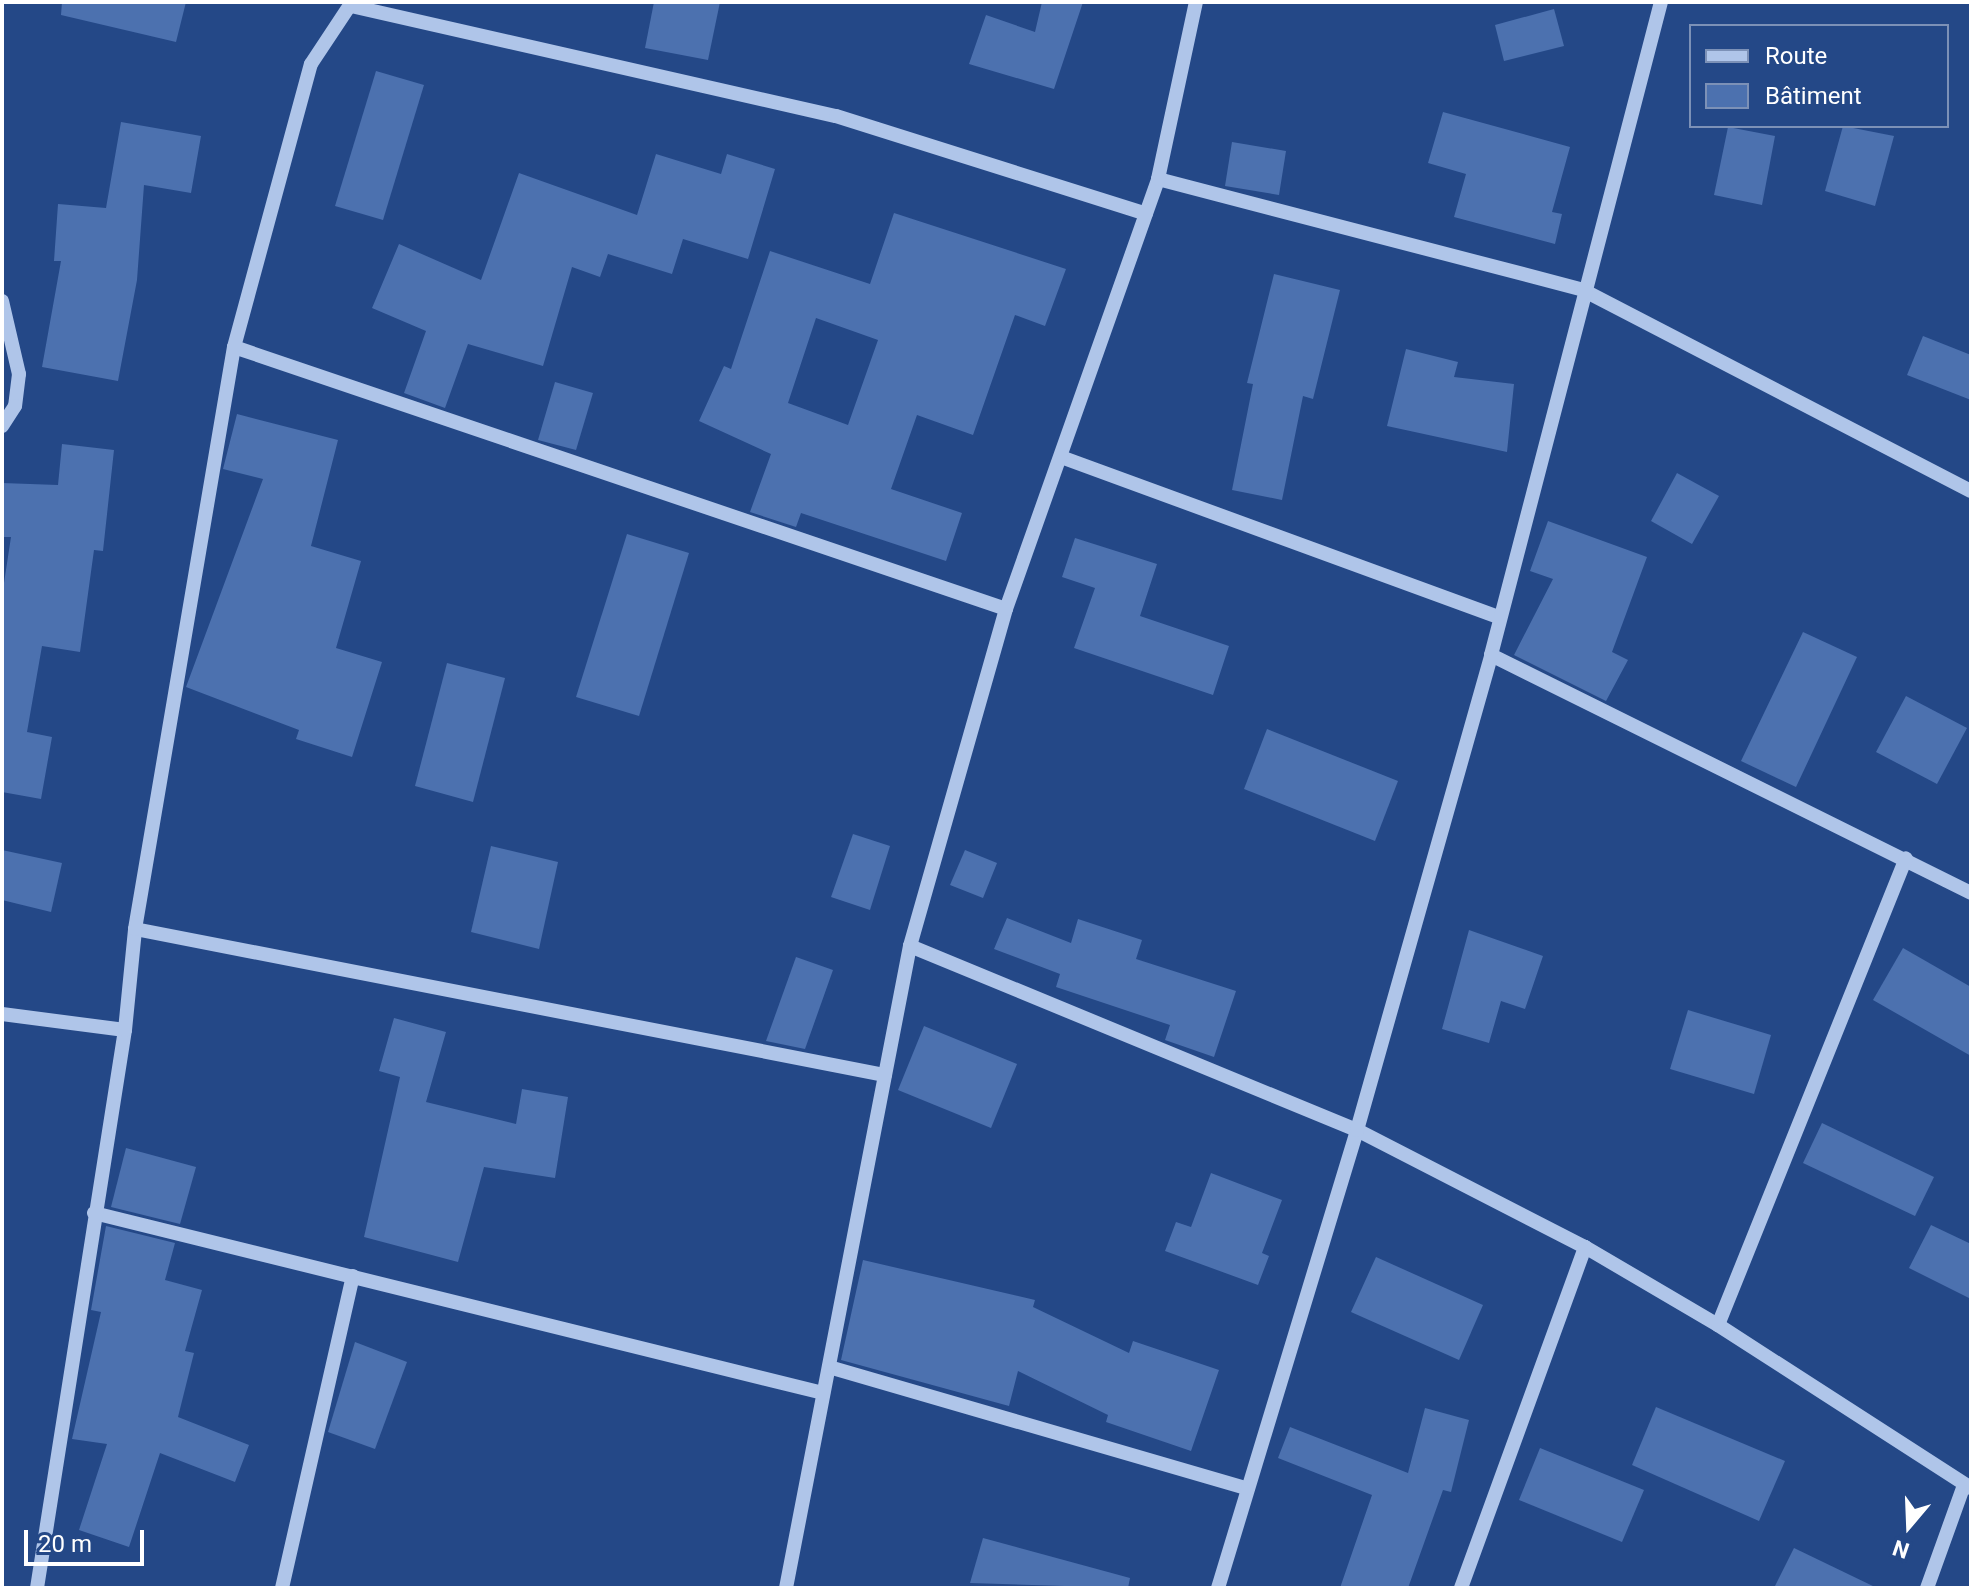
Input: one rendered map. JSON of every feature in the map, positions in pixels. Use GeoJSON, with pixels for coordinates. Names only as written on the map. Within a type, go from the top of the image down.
{"type":"FeatureCollection","features":[{"type":"Feature","properties":{"kind":"street"},"geometry":{"type":"LineString","coordinates":[[786,1588],[910,946],[1006,609],[1158,179],[1196,2]]}},
{"type":"Feature","properties":{"kind":"street"},"geometry":{"type":"LineString","coordinates":[[1218,1588],[1357,1130],[1491,655],[1581,289],[1661,2]]}},
{"type":"Feature","properties":{"kind":"street"},"geometry":{"type":"LineString","coordinates":[[37,1588],[125,1030],[135,929],[234,347],[311,64],[352,4],[836,116],[1146,214]]}},
{"type":"Feature","properties":{"kind":"street"},"geometry":{"type":"LineString","coordinates":[[1158,179],[1581,289],[1971,491]]}},
{"type":"Feature","properties":{"kind":"street"},"geometry":{"type":"LineString","coordinates":[[2,301],[19,374],[15,406],[2,426]]}},
{"type":"Feature","properties":{"kind":"street"},"geometry":{"type":"LineString","coordinates":[[234,347],[1006,609]]}},
{"type":"Feature","properties":{"kind":"street"},"geometry":{"type":"LineString","coordinates":[[1061,457],[1499,617]]}},
{"type":"Feature","properties":{"kind":"street"},"geometry":{"type":"LineString","coordinates":[[1491,655],[1906,858],[1971,893]]}},
{"type":"Feature","properties":{"kind":"street"},"geometry":{"type":"LineString","coordinates":[[1718,1325],[1906,858]]}},
{"type":"Feature","properties":{"kind":"street"},"geometry":{"type":"LineString","coordinates":[[135,929],[885,1075]]}},
{"type":"Feature","properties":{"kind":"street"},"geometry":{"type":"LineString","coordinates":[[910,946],[1357,1130],[1585,1247],[1718,1325],[1968,1486],[1927,1588]]}},
{"type":"Feature","properties":{"kind":"street"},"geometry":{"type":"LineString","coordinates":[[2,1014],[125,1030]]}},
{"type":"Feature","properties":{"kind":"street"},"geometry":{"type":"LineString","coordinates":[[94,1213],[823,1393]]}},
{"type":"Feature","properties":{"kind":"street"},"geometry":{"type":"LineString","coordinates":[[1461,1588],[1585,1247]]}},
{"type":"Feature","properties":{"kind":"street"},"geometry":{"type":"LineString","coordinates":[[282,1588],[353,1276]]}},
{"type":"Feature","properties":{"kind":"street"},"geometry":{"type":"LineString","coordinates":[[829,1367],[1248,1489]]}},
{"type":"Feature","properties":{"kind":"building"},"geometry":{"type":"Polygon","coordinates":[[[62,2],[186,2],[176,42],[61,15],[62,2]]]}},
{"type":"Feature","properties":{"kind":"building"},"geometry":{"type":"Polygon","coordinates":[[[654,2],[720,2],[708,60],[645,48],[654,2]]]}},
{"type":"Feature","properties":{"kind":"building"},"geometry":{"type":"Polygon","coordinates":[[[1042,2],[1083,2],[1054,89],[969,64],[986,15],[1035,32],[1042,2]]]}},
{"type":"Feature","properties":{"kind":"building"},"geometry":{"type":"Polygon","coordinates":[[[1554,9],[1564,46],[1504,61],[1495,25],[1554,9]]]}},
{"type":"Feature","properties":{"kind":"building"},"geometry":{"type":"Polygon","coordinates":[[[376,71],[424,85],[383,220],[335,206],[376,71]]]}},
{"type":"Feature","properties":{"kind":"building"},"geometry":{"type":"Polygon","coordinates":[[[1443,112],[1570,147],[1552,212],[1562,214],[1555,244],[1454,217],[1466,174],[1428,163],[1443,112]]]}},
{"type":"Feature","properties":{"kind":"building"},"geometry":{"type":"Polygon","coordinates":[[[121,122],[201,136],[191,193],[144,185],[137,280],[118,381],[42,367],[61,261],[54,261],[58,204],[106,208],[121,122]]]}},
{"type":"Feature","properties":{"kind":"building"},"geometry":{"type":"Polygon","coordinates":[[[1728,128],[1775,136],[1762,205],[1714,195],[1728,128]]]}},
{"type":"Feature","properties":{"kind":"building"},"geometry":{"type":"Polygon","coordinates":[[[1842,128],[1894,136],[1875,206],[1825,191],[1842,128]]]}},
{"type":"Feature","properties":{"kind":"building"},"geometry":{"type":"Polygon","coordinates":[[[1232,142],[1286,151],[1279,195],[1225,186],[1232,142]]]}},
{"type":"Feature","properties":{"kind":"building"},"geometry":{"type":"Polygon","coordinates":[[[656,154],[721,174],[727,154],[775,169],[748,259],[683,239],[672,274],[608,254],[600,277],[572,267],[543,366],[468,344],[445,408],[404,393],[426,331],[372,308],[399,244],[481,280],[519,173],[637,215],[656,154]]]}},
{"type":"Feature","properties":{"kind":"building"},"geometry":{"type":"Polygon","coordinates":[[[894,213],[1066,269],[1045,326],[1015,315],[973,435],[917,415],[891,489],[962,513],[946,561],[801,513],[796,527],[750,512],[771,454],[699,421],[724,366],[731,369],[770,251],[870,284],[894,213]],[[816,318],[788,403],[848,425],[878,340],[816,318]]]}},
{"type":"Feature","properties":{"kind":"building"},"geometry":{"type":"Polygon","coordinates":[[[1274,274],[1340,290],[1313,399],[1303,396],[1282,500],[1232,490],[1253,384],[1247,383],[1274,274]]]}},
{"type":"Feature","properties":{"kind":"building"},"geometry":{"type":"Polygon","coordinates":[[[1923,336],[1971,355],[1971,400],[1907,375],[1923,336]]]}},
{"type":"Feature","properties":{"kind":"building"},"geometry":{"type":"Polygon","coordinates":[[[1406,349],[1458,362],[1454,377],[1514,384],[1507,452],[1387,426],[1406,349]]]}},
{"type":"Feature","properties":{"kind":"building"},"geometry":{"type":"Polygon","coordinates":[[[555,382],[593,393],[576,450],[538,440],[555,382]]]}},
{"type":"Feature","properties":{"kind":"building"},"geometry":{"type":"Polygon","coordinates":[[[237,414],[338,440],[311,546],[361,561],[336,648],[382,662],[352,757],[296,739],[299,730],[186,687],[263,479],[223,469],[237,414]]]}},
{"type":"Feature","properties":{"kind":"building"},"geometry":{"type":"Polygon","coordinates":[[[62,444],[114,450],[103,551],[94,550],[80,652],[42,646],[27,732],[52,737],[41,799],[2,792],[2,596],[11,537],[2,537],[2,483],[58,485],[62,444]]]}},
{"type":"Feature","properties":{"kind":"building"},"geometry":{"type":"Polygon","coordinates":[[[1677,473],[1719,496],[1692,544],[1651,521],[1677,473]]]}},
{"type":"Feature","properties":{"kind":"building"},"geometry":{"type":"Polygon","coordinates":[[[1548,521],[1647,557],[1612,652],[1628,660],[1606,701],[1514,655],[1553,579],[1530,571],[1548,521]]]}},
{"type":"Feature","properties":{"kind":"building"},"geometry":{"type":"Polygon","coordinates":[[[627,534],[689,553],[639,716],[576,697],[627,534]]]}},
{"type":"Feature","properties":{"kind":"building"},"geometry":{"type":"Polygon","coordinates":[[[1075,538],[1157,564],[1140,616],[1229,646],[1213,695],[1074,648],[1095,588],[1062,577],[1075,538]]]}},
{"type":"Feature","properties":{"kind":"building"},"geometry":{"type":"Polygon","coordinates":[[[1803,632],[1857,657],[1796,787],[1741,761],[1803,632]]]}},
{"type":"Feature","properties":{"kind":"building"},"geometry":{"type":"Polygon","coordinates":[[[447,663],[505,678],[473,802],[415,786],[447,663]]]}},
{"type":"Feature","properties":{"kind":"building"},"geometry":{"type":"Polygon","coordinates":[[[1906,696],[1967,728],[1937,784],[1876,752],[1906,696]]]}},
{"type":"Feature","properties":{"kind":"building"},"geometry":{"type":"Polygon","coordinates":[[[1267,729],[1398,781],[1375,841],[1244,789],[1267,729]]]}},
{"type":"Feature","properties":{"kind":"building"},"geometry":{"type":"Polygon","coordinates":[[[853,834],[890,846],[870,910],[831,897],[853,834]]]}},
{"type":"Feature","properties":{"kind":"building"},"geometry":{"type":"Polygon","coordinates":[[[491,846],[558,862],[539,949],[471,932],[491,846]]]}},
{"type":"Feature","properties":{"kind":"building"},"geometry":{"type":"Polygon","coordinates":[[[2,850],[62,863],[51,912],[2,900],[2,850]]]}},
{"type":"Feature","properties":{"kind":"building"},"geometry":{"type":"Polygon","coordinates":[[[965,850],[997,863],[983,898],[950,885],[965,850]]]}},
{"type":"Feature","properties":{"kind":"building"},"geometry":{"type":"Polygon","coordinates":[[[1007,918],[1071,943],[1078,919],[1142,940],[1136,959],[1236,991],[1214,1057],[1165,1040],[1170,1025],[1056,987],[1060,974],[994,949],[1007,918]]]}},
{"type":"Feature","properties":{"kind":"building"},"geometry":{"type":"Polygon","coordinates":[[[1469,930],[1543,956],[1525,1009],[1501,1001],[1489,1043],[1442,1029],[1469,930]]]}},
{"type":"Feature","properties":{"kind":"building"},"geometry":{"type":"Polygon","coordinates":[[[1903,948],[1971,987],[1971,1056],[1873,1000],[1903,948]]]}},
{"type":"Feature","properties":{"kind":"building"},"geometry":{"type":"Polygon","coordinates":[[[796,957],[833,970],[805,1049],[766,1041],[796,957]]]}},
{"type":"Feature","properties":{"kind":"building"},"geometry":{"type":"Polygon","coordinates":[[[1688,1010],[1771,1035],[1754,1094],[1670,1069],[1688,1010]]]}},
{"type":"Feature","properties":{"kind":"building"},"geometry":{"type":"Polygon","coordinates":[[[394,1018],[446,1032],[426,1102],[516,1124],[522,1089],[568,1097],[555,1178],[484,1167],[458,1262],[364,1237],[400,1077],[379,1071],[394,1018]]]}},
{"type":"Feature","properties":{"kind":"building"},"geometry":{"type":"Polygon","coordinates":[[[924,1026],[1017,1064],[991,1128],[898,1090],[924,1026]]]}},
{"type":"Feature","properties":{"kind":"building"},"geometry":{"type":"Polygon","coordinates":[[[1822,1123],[1934,1177],[1915,1216],[1803,1163],[1822,1123]]]}},
{"type":"Feature","properties":{"kind":"building"},"geometry":{"type":"Polygon","coordinates":[[[126,1148],[196,1167],[180,1224],[111,1207],[126,1148]]]}},
{"type":"Feature","properties":{"kind":"building"},"geometry":{"type":"Polygon","coordinates":[[[1211,1173],[1282,1200],[1262,1253],[1269,1256],[1258,1285],[1165,1251],[1176,1222],[1191,1227],[1211,1173]]]}},
{"type":"Feature","properties":{"kind":"building"},"geometry":{"type":"Polygon","coordinates":[[[1931,1225],[1971,1244],[1971,1299],[1909,1268],[1931,1225]]]}},
{"type":"Feature","properties":{"kind":"building"},"geometry":{"type":"Polygon","coordinates":[[[106,1226],[175,1243],[165,1280],[202,1290],[185,1351],[194,1353],[178,1417],[249,1445],[235,1482],[160,1453],[129,1547],[79,1530],[107,1444],[72,1439],[101,1312],[91,1310],[106,1226]]]}},
{"type":"Feature","properties":{"kind":"building"},"geometry":{"type":"Polygon","coordinates":[[[1376,1257],[1483,1305],[1459,1360],[1351,1312],[1376,1257]]]}},
{"type":"Feature","properties":{"kind":"building"},"geometry":{"type":"Polygon","coordinates":[[[863,1260],[1035,1300],[1033,1307],[1129,1353],[1133,1341],[1219,1370],[1191,1451],[1106,1422],[1108,1415],[1018,1371],[1009,1406],[841,1360],[863,1260]]]}},
{"type":"Feature","properties":{"kind":"building"},"geometry":{"type":"Polygon","coordinates":[[[355,1342],[407,1362],[375,1449],[328,1432],[355,1342]]]}},
{"type":"Feature","properties":{"kind":"building"},"geometry":{"type":"Polygon","coordinates":[[[1656,1407],[1785,1461],[1759,1521],[1632,1465],[1656,1407]]]}},
{"type":"Feature","properties":{"kind":"building"},"geometry":{"type":"Polygon","coordinates":[[[1425,1408],[1469,1420],[1451,1492],[1443,1490],[1408,1588],[1340,1588],[1372,1495],[1278,1458],[1290,1427],[1408,1473],[1425,1408]]]}},
{"type":"Feature","properties":{"kind":"building"},"geometry":{"type":"Polygon","coordinates":[[[1540,1448],[1644,1490],[1622,1542],[1519,1500],[1540,1448]]]}},
{"type":"Feature","properties":{"kind":"building"},"geometry":{"type":"Polygon","coordinates":[[[983,1538],[1130,1578],[1128,1588],[970,1583],[983,1538]]]}},
{"type":"Feature","properties":{"kind":"building"},"geometry":{"type":"Polygon","coordinates":[[[1794,1548],[1877,1588],[1774,1588],[1794,1548]]]}}]}
